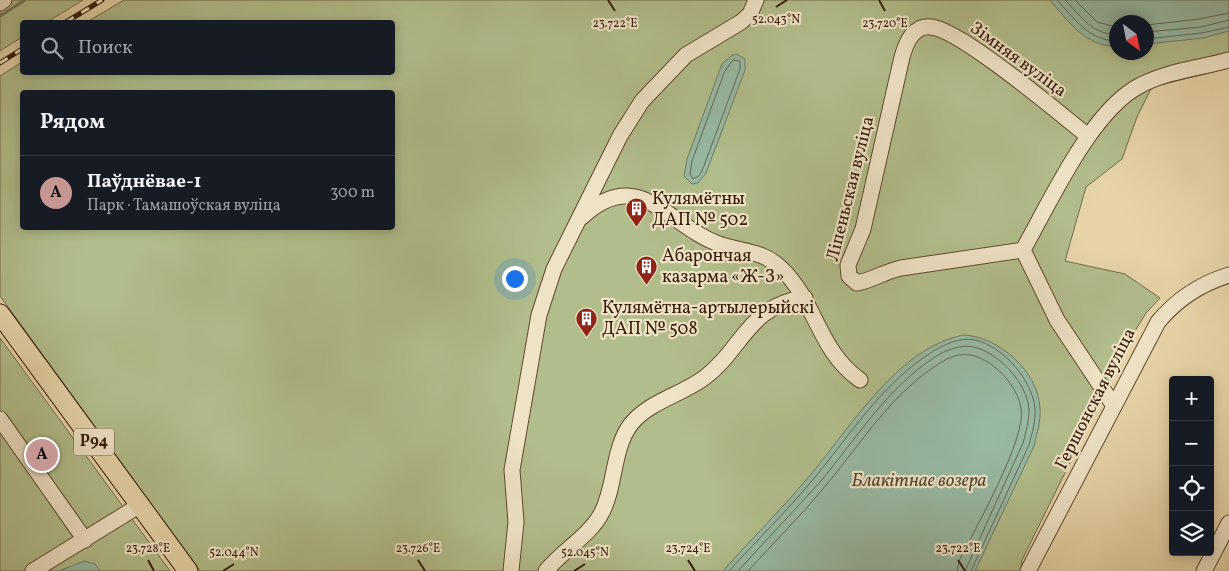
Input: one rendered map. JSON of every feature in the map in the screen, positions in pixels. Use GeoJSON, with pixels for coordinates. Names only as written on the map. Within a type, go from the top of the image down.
{"type":"FeatureCollection","features":[{"type":"Feature","properties":{"kind":"main road","name":"Р94"},"geometry":{"type":"LineString","coordinates":[[0,314],[188,571]]}},
{"type":"Feature","properties":{"kind":"street"},"geometry":{"type":"LineString","coordinates":[[0,2],[4,0]]}},
{"type":"Feature","properties":{"kind":"street"},"geometry":{"type":"LineString","coordinates":[[511,571],[516,522],[512,470],[535,336],[546,291],[577,222],[620,136],[642,101],[686,56],[741,22],[750,14],[756,0]]}},
{"type":"Feature","properties":{"kind":"street","name":"Зімняя вуліца"},"geometry":{"type":"LineString","coordinates":[[920,28],[930,26],[952,35],[1022,84],[1088,136]]}},
{"type":"Feature","properties":{"kind":"street","name":"Ліпеньская вуліца"},"geometry":{"type":"LineString","coordinates":[[920,28],[908,39],[904,47],[863,229],[848,266],[849,276],[857,282],[862,282],[882,272],[901,268],[1023,250]]}},
{"type":"Feature","properties":{"kind":"street"},"geometry":{"type":"LineString","coordinates":[[1114,406],[1057,320],[1023,250],[1088,136],[1111,107],[1140,85],[1169,74],[1229,60]]}},
{"type":"Feature","properties":{"kind":"street"},"geometry":{"type":"LineString","coordinates":[[577,222],[603,201],[616,196],[643,198],[656,204],[704,237],[719,244],[755,252],[769,258],[782,268],[805,298],[834,356],[844,369],[860,380]]}},
{"type":"Feature","properties":{"kind":"street","name":"Гершонская вуліца"},"geometry":{"type":"LineString","coordinates":[[1028,571],[1149,337],[1168,310],[1194,290],[1228,280]]}},
{"type":"Feature","properties":{"kind":"street"},"geometry":{"type":"LineString","coordinates":[[546,571],[562,552],[594,525],[600,516],[624,437],[637,418],[657,403],[693,386],[716,368],[750,326],[771,309],[782,303],[805,298]]}},
{"type":"Feature","properties":{"kind":"street"},"geometry":{"type":"LineString","coordinates":[[0,419],[85,540]]}},
{"type":"Feature","properties":{"kind":"street"},"geometry":{"type":"LineString","coordinates":[[33,571],[140,505]]}},
{"type":"Feature","properties":{"kind":"street"},"geometry":{"type":"LineString","coordinates":[[1204,571],[1229,523]]}},
{"type":"Feature","properties":{"kind":"shaded area"},"geometry":{"type":"Polygon","coordinates":[[[12,0],[83,0],[50,20],[20,20],[20,38],[0,51],[0,8],[12,0]]]}},
{"type":"Feature","properties":{"kind":"shaded area"},"geometry":{"type":"Polygon","coordinates":[[[124,0],[1229,0],[1229,68],[1152,87],[1137,117],[1122,159],[1086,187],[1065,261],[1125,274],[1160,298],[1146,313],[1135,331],[1022,560],[1021,571],[200,571],[0,296],[0,76],[20,63],[20,75],[395,75],[395,20],[90,20],[124,0]]]}},
{"type":"Feature","properties":{"kind":"shaded area"},"geometry":{"type":"Polygon","coordinates":[[[0,338],[170,571],[0,571],[0,338]]]}},
{"type":"Feature","properties":{"kind":"water"},"geometry":{"type":"Polygon","coordinates":[[[1050,0],[1229,0],[1229,31],[1203,38],[1154,43],[1154,15],[1109,15],[1109,45],[1087,37],[1078,31],[1050,0]]]}},
{"type":"Feature","properties":{"kind":"water"},"geometry":{"type":"Polygon","coordinates":[[[736,54],[745,59],[745,70],[706,173],[698,183],[692,184],[684,176],[687,159],[722,64],[736,54]]]}},
{"type":"Feature","properties":{"kind":"water","name":"Блакітнае возера"},"geometry":{"type":"Polygon","coordinates":[[[964,335],[990,342],[1014,358],[1032,381],[1038,394],[1040,408],[1034,446],[975,571],[723,571],[801,486],[861,411],[898,371],[918,355],[940,342],[964,335]]]}},
{"type":"Feature","properties":{"kind":"water"},"geometry":{"type":"Polygon","coordinates":[[[84,561],[95,564],[100,571],[59,571],[84,561]]]}},
{"type":"Feature","properties":{"kind":"waterway"},"geometry":{"type":"LineString","coordinates":[[0,16],[25,0]]}},
{"type":"Feature","properties":{"kind":"railway"},"geometry":{"type":"LineString","coordinates":[[69,20],[102,0]]}},
{"type":"Feature","properties":{"kind":"railway"},"geometry":{"type":"LineString","coordinates":[[0,63],[20,50]]}},
{"type":"Feature","properties":{"kind":"place","name":"Кулямётны ДАП № 502"},"geometry":{"type":"Point","coordinates":[636,228]}},
{"type":"Feature","properties":{"kind":"place","name":"Абарончая казарма «Ж-З»"},"geometry":{"type":"Point","coordinates":[646,285]}},
{"type":"Feature","properties":{"kind":"place","name":"Кулямётна-артылерыйскі ДАП № 508"},"geometry":{"type":"Point","coordinates":[586,337]}},
{"type":"Feature","properties":{"kind":"place","name":"Паўднёвае-1"},"geometry":{"type":"Point","coordinates":[42,455]}}]}
